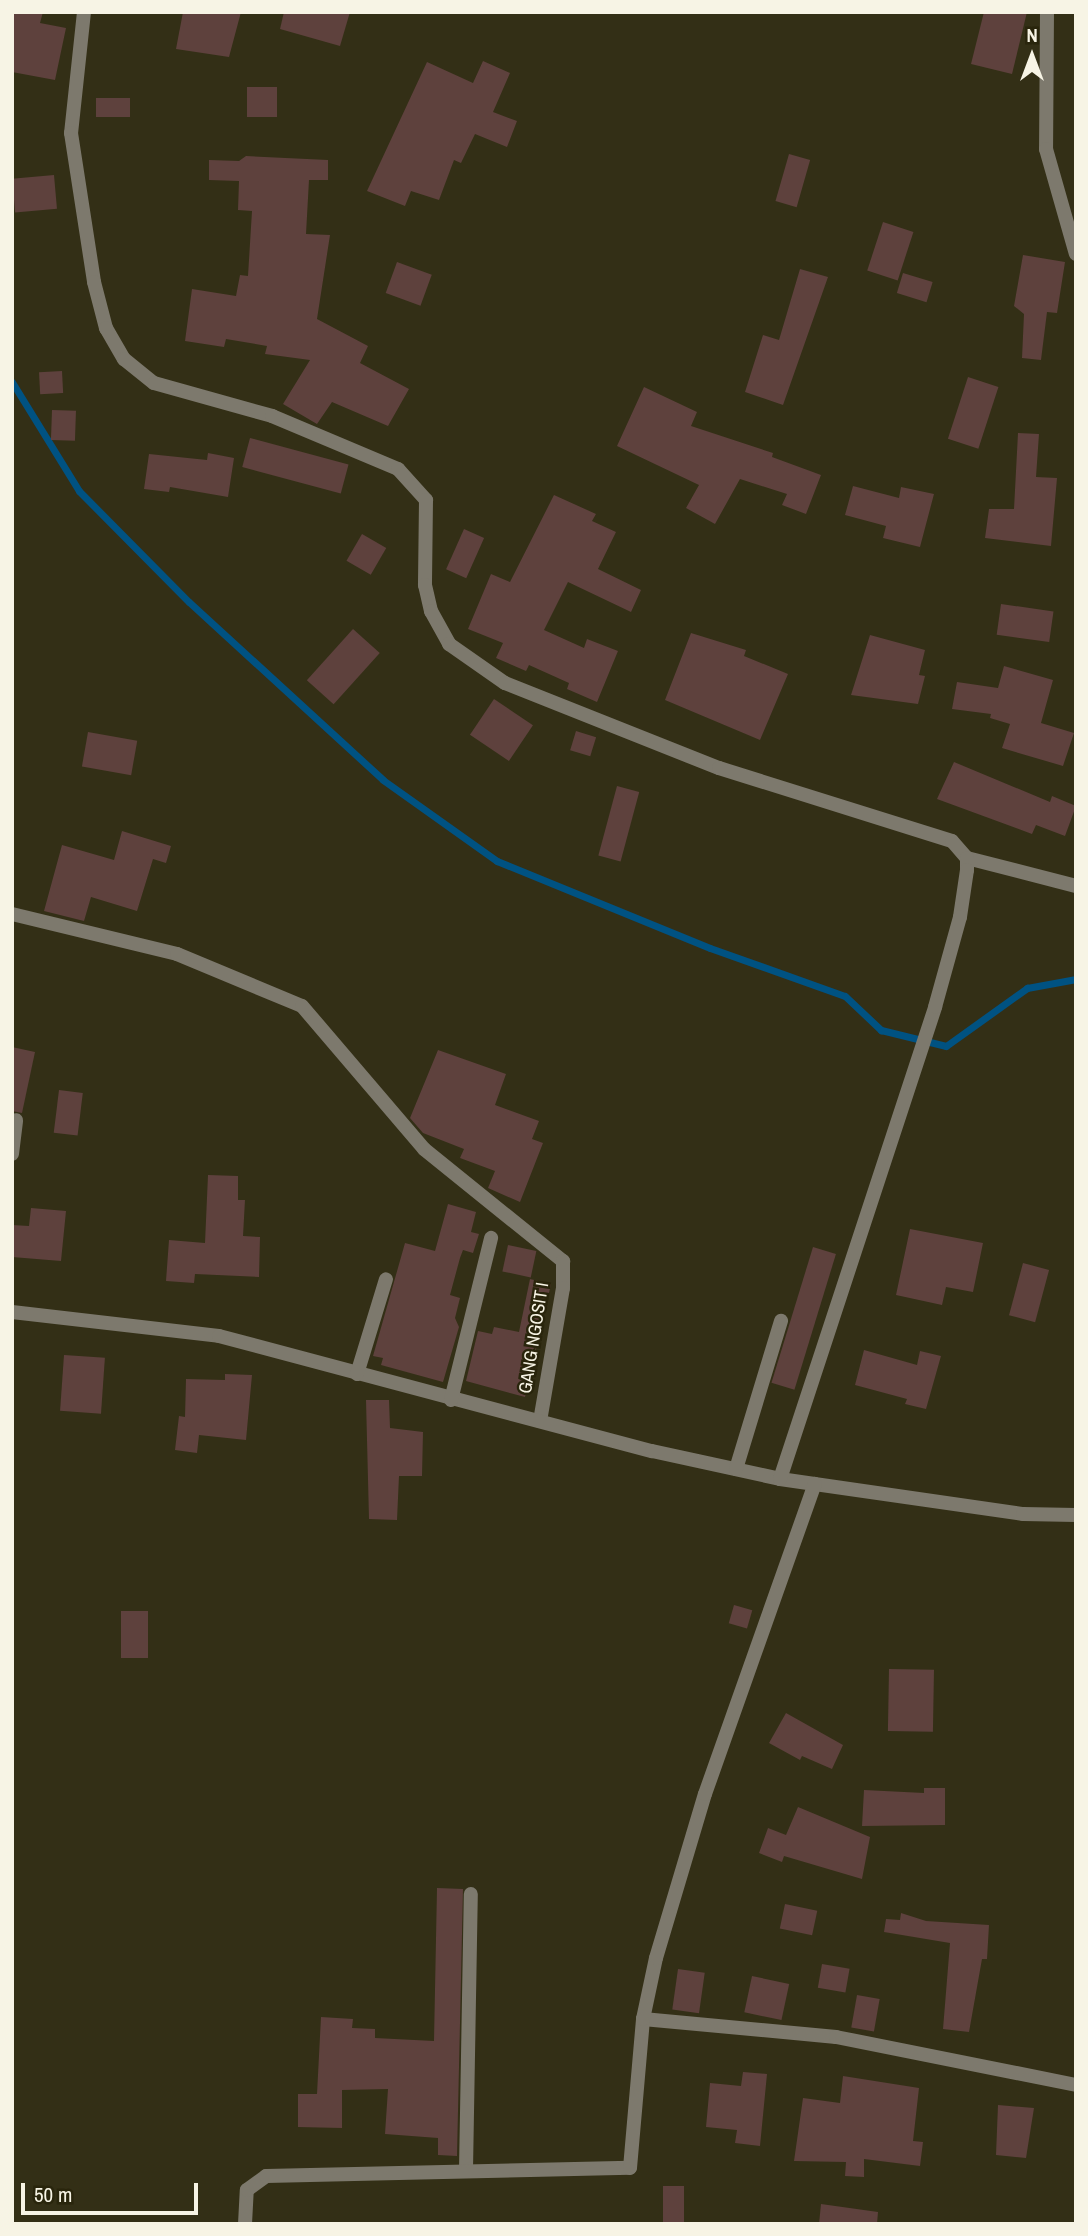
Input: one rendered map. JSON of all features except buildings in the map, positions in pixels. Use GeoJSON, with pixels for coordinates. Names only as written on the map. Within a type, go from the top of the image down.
{"type":"FeatureCollection","features":[{"type":"Feature","properties":{"kind":"street"},"geometry":{"type":"LineString","coordinates":[[84,12],[71,133],[94,282],[106,328],[124,359],[154,383],[272,416],[398,469],[426,500],[425,585],[431,611],[449,644],[505,683],[719,768],[952,841],[967,858],[1076,886]]}},
{"type":"Feature","properties":{"kind":"street"},"geometry":{"type":"LineString","coordinates":[[1047,12],[1046,149],[1076,254]]}},
{"type":"Feature","properties":{"kind":"street"},"geometry":{"type":"LineString","coordinates":[[780,1479],[859,1230],[935,1007],[960,917],[967,858]]}},
{"type":"Feature","properties":{"kind":"street","name":"GANG NGOSIT I"},"geometry":{"type":"LineString","coordinates":[[12,914],[177,954],[302,1006],[424,1149],[563,1261],[563,1288],[540,1421]]}},
{"type":"Feature","properties":{"kind":"street"},"geometry":{"type":"LineString","coordinates":[[12,1154],[16,1120]]}},
{"type":"Feature","properties":{"kind":"street"},"geometry":{"type":"LineString","coordinates":[[451,1400],[491,1238]]}},
{"type":"Feature","properties":{"kind":"street"},"geometry":{"type":"LineString","coordinates":[[357,1374],[386,1279]]}},
{"type":"Feature","properties":{"kind":"street"},"geometry":{"type":"LineString","coordinates":[[12,1312],[219,1336],[451,1400],[780,1479],[1023,1514],[1076,1515]]}},
{"type":"Feature","properties":{"kind":"street"},"geometry":{"type":"LineString","coordinates":[[736,1469],[780,1321]]}},
{"type":"Feature","properties":{"kind":"street"},"geometry":{"type":"LineString","coordinates":[[246,2224],[247,2190],[266,2176],[630,2168],[643,2019],[656,1958],[705,1794],[815,1484]]}},
{"type":"Feature","properties":{"kind":"street"},"geometry":{"type":"LineString","coordinates":[[466,2170],[471,1895]]}},
{"type":"Feature","properties":{"kind":"street"},"geometry":{"type":"LineString","coordinates":[[643,2019],[836,2037],[1076,2085]]}},
{"type":"Feature","properties":{"kind":"waterway"},"geometry":{"type":"LineString","coordinates":[[12,382],[79,491],[189,602],[383,780],[497,861],[710,948],[845,996],[881,1030],[946,1046],[1027,988],[1076,979]]}}]}
